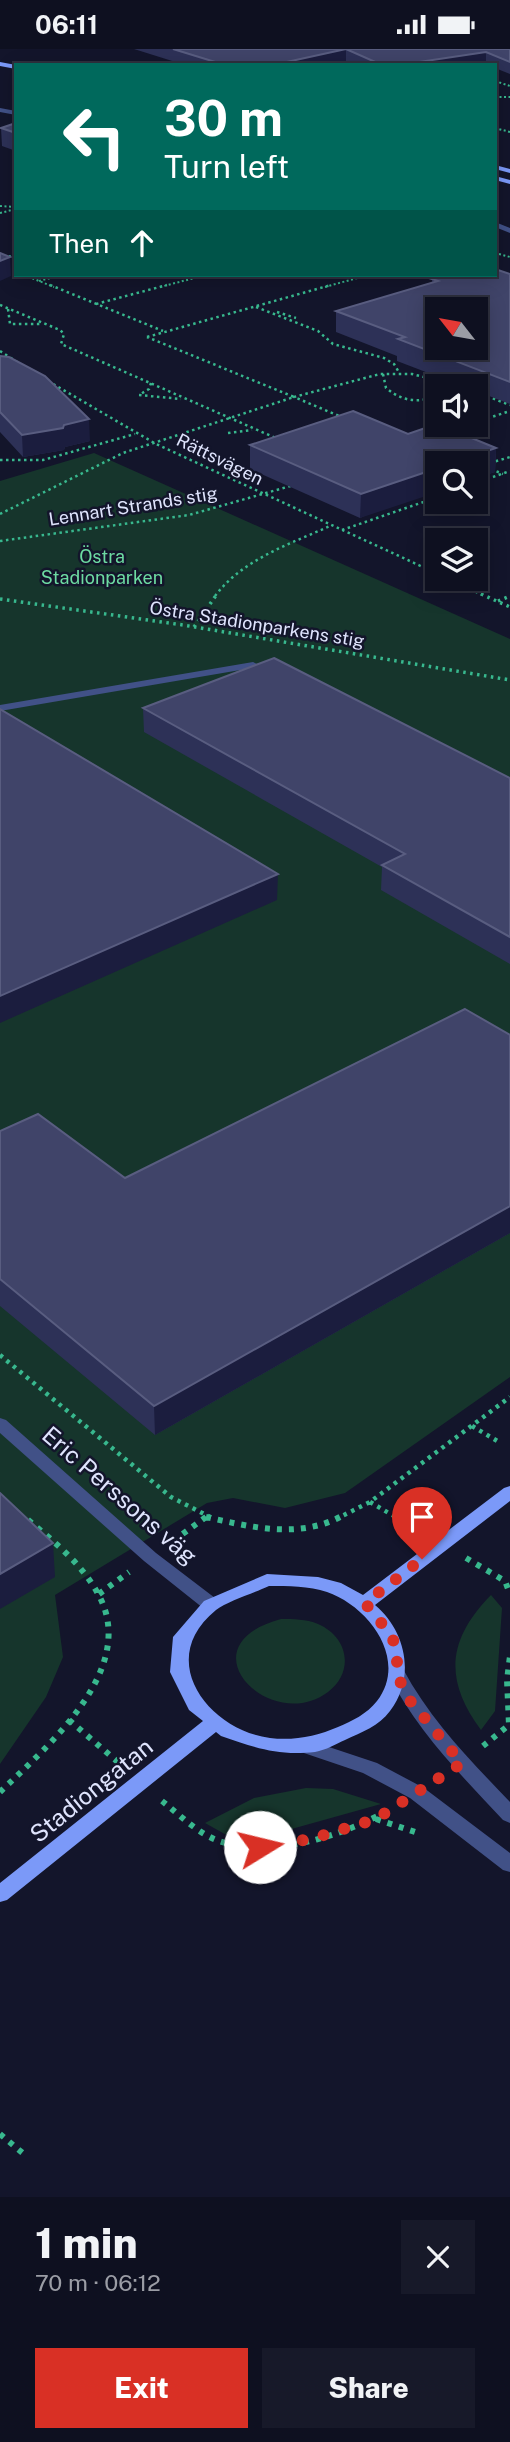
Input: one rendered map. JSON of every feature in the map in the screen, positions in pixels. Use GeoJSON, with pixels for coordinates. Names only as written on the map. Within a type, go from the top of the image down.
{"type":"FeatureCollection","features":[{"type":"Feature","properties":{"kind":"main road"},"geometry":{"type":"LineString","coordinates":[[365,1603],[510,1492]]}},
{"type":"Feature","properties":{"kind":"main road"},"geometry":{"type":"LineString","coordinates":[[267,1580],[302,1580],[335,1588],[365,1603],[392,1636],[397,1654],[397,1674],[391,1693],[366,1723],[335,1739],[304,1746],[271,1745],[250,1741],[213,1724],[191,1703],[179,1678],[178,1652],[187,1627],[209,1603],[234,1589],[267,1580]]}},
{"type":"Feature","properties":{"kind":"main road","name":"Stadiongatan"},"geometry":{"type":"LineString","coordinates":[[0,1895],[213,1724]]}},
{"type":"Feature","properties":{"kind":"street"},"geometry":{"type":"LineString","coordinates":[[0,708],[253,665],[277,677]]}},
{"type":"Feature","properties":{"kind":"street","name":"Eric Perssons väg"},"geometry":{"type":"LineString","coordinates":[[0,1424],[150,1557],[209,1603]]}},
{"type":"Feature","properties":{"kind":"street"},"geometry":{"type":"LineString","coordinates":[[397,1674],[407,1697],[510,1815]]}},
{"type":"Feature","properties":{"kind":"street"},"geometry":{"type":"LineString","coordinates":[[304,1746],[370,1768],[417,1793],[510,1864]]}},
{"type":"Feature","properties":{"kind":"path"},"geometry":{"type":"LineString","coordinates":[[1,210],[13,215]]}},
{"type":"Feature","properties":{"kind":"path"},"geometry":{"type":"LineString","coordinates":[[29,277],[164,332]]}},
{"type":"Feature","properties":{"kind":"path"},"geometry":{"type":"LineString","coordinates":[[39,281],[54,277]]}},
{"type":"Feature","properties":{"kind":"path"},"geometry":{"type":"LineString","coordinates":[[178,277],[183,281]]}},
{"type":"Feature","properties":{"kind":"path"},"geometry":{"type":"LineString","coordinates":[[96,304],[198,277]]}},
{"type":"Feature","properties":{"kind":"path"},"geometry":{"type":"LineString","coordinates":[[354,422],[147,337],[361,277]]}},
{"type":"Feature","properties":{"kind":"path"},"geometry":{"type":"LineString","coordinates":[[0,305],[64,334],[61,344],[279,439]]}},
{"type":"Feature","properties":{"kind":"path"},"geometry":{"type":"LineString","coordinates":[[255,306],[318,331],[333,344],[384,358],[394,364],[400,374]]}},
{"type":"Feature","properties":{"kind":"path"},"geometry":{"type":"LineString","coordinates":[[7,308],[10,324],[46,325]]}},
{"type":"Feature","properties":{"kind":"path"},"geometry":{"type":"LineString","coordinates":[[270,312],[296,318]]}},
{"type":"Feature","properties":{"kind":"path"},"geometry":{"type":"LineString","coordinates":[[0,351],[22,365]]}},
{"type":"Feature","properties":{"kind":"path"},"geometry":{"type":"LineString","coordinates":[[383,374],[386,388],[404,401],[425,400]]}},
{"type":"Feature","properties":{"kind":"path"},"geometry":{"type":"LineString","coordinates":[[0,514],[152,442],[345,381],[383,374],[412,374],[425,378]]}},
{"type":"Feature","properties":{"kind":"path","name":"Rättsvägen"},"geometry":{"type":"LineString","coordinates":[[45,379],[152,442],[425,569]]}},
{"type":"Feature","properties":{"kind":"path"},"geometry":{"type":"LineString","coordinates":[[151,383],[149,389],[139,395],[189,400]]}},
{"type":"Feature","properties":{"kind":"path"},"geometry":{"type":"LineString","coordinates":[[488,397],[510,405]]}},
{"type":"Feature","properties":{"kind":"path"},"geometry":{"type":"LineString","coordinates":[[488,418],[510,411]]}},
{"type":"Feature","properties":{"kind":"path"},"geometry":{"type":"LineString","coordinates":[[228,433],[257,430]]}},
{"type":"Feature","properties":{"kind":"path"},"geometry":{"type":"LineString","coordinates":[[0,460],[43,460],[137,434]]}},
{"type":"Feature","properties":{"kind":"path"},"geometry":{"type":"LineString","coordinates":[[268,435],[274,443]]}},
{"type":"Feature","properties":{"kind":"path"},"geometry":{"type":"LineString","coordinates":[[503,474],[482,465],[510,457]]}},
{"type":"Feature","properties":{"kind":"path"},"geometry":{"type":"LineString","coordinates":[[488,479],[510,471]]}},
{"type":"Feature","properties":{"kind":"path","name":"Lennart Strands stig"},"geometry":{"type":"LineString","coordinates":[[0,541],[189,515],[299,484]]}},
{"type":"Feature","properties":{"kind":"path"},"geometry":{"type":"LineString","coordinates":[[341,531],[425,502]]}},
{"type":"Feature","properties":{"kind":"path"},"geometry":{"type":"LineString","coordinates":[[194,627],[222,587],[241,570],[331,526]]}},
{"type":"Feature","properties":{"kind":"path"},"geometry":{"type":"LineString","coordinates":[[474,591],[510,607]]}},
{"type":"Feature","properties":{"kind":"path"},"geometry":{"type":"LineString","coordinates":[[496,601],[510,596]]}},
{"type":"Feature","properties":{"kind":"path","name":"Östra Stadionparkens stig"},"geometry":{"type":"LineString","coordinates":[[0,599],[194,627],[510,680]]}},
{"type":"Feature","properties":{"kind":"path"},"geometry":{"type":"LineString","coordinates":[[0,1355],[171,1497],[206,1517],[259,1529],[300,1529],[328,1523],[369,1503],[510,1397]]}},
{"type":"Feature","properties":{"kind":"path"},"geometry":{"type":"LineString","coordinates":[[471,1426],[499,1442]]}},
{"type":"Feature","properties":{"kind":"path"},"geometry":{"type":"LineString","coordinates":[[0,1792],[69,1720],[100,1676],[110,1650],[106,1616],[99,1594],[60,1547],[20,1513]]}},
{"type":"Feature","properties":{"kind":"path"},"geometry":{"type":"LineString","coordinates":[[150,1557],[206,1517]]}},
{"type":"Feature","properties":{"kind":"path"},"geometry":{"type":"LineString","coordinates":[[510,1656],[507,1680],[510,1733]]}},
{"type":"Feature","properties":{"kind":"path"},"geometry":{"type":"LineString","coordinates":[[69,1720],[191,1825],[220,1842],[260,1847],[311,1839],[376,1819],[417,1793]]}},
{"type":"Feature","properties":{"kind":"path"},"geometry":{"type":"LineString","coordinates":[[462,1763],[509,1725]]}},
{"type":"Feature","properties":{"kind":"path"},"geometry":{"type":"LineString","coordinates":[[0,2134],[25,2155]]}},
{"type":"Feature","properties":{"kind":"green space","name":"Östra Stadionparken"},"geometry":{"type":"Polygon","coordinates":[[[94,453],[510,639],[510,1377],[345,1493],[285,1508],[233,1498],[207,1503],[55,1595],[63,1657],[46,1697],[0,1764],[0,481],[94,453]]]}},
{"type":"Feature","properties":{"kind":"green space"},"geometry":{"type":"Polygon","coordinates":[[[491,1595],[502,1608],[495,1711],[481,1730],[461,1694],[456,1677],[456,1661],[466,1628],[491,1595]]]}},
{"type":"Feature","properties":{"kind":"green space"},"geometry":{"type":"Polygon","coordinates":[[[281,1619],[318,1624],[336,1637],[344,1655],[345,1665],[337,1684],[328,1692],[306,1702],[283,1703],[262,1695],[246,1682],[237,1665],[238,1648],[252,1632],[281,1619]]]}},
{"type":"Feature","properties":{"kind":"green space"},"geometry":{"type":"Polygon","coordinates":[[[306,1788],[333,1789],[381,1804],[252,1840],[230,1837],[205,1823],[254,1798],[306,1788]]]}},
{"type":"Feature","properties":{"kind":"building"},"geometry":{"type":"Polygon","coordinates":[[[173,49],[346,49],[282,63],[218,63],[173,49]]]}},
{"type":"Feature","properties":{"kind":"building"},"geometry":{"type":"Polygon","coordinates":[[[346,49],[510,49],[510,62],[486,52],[412,63],[378,63],[346,49]]]}},
{"type":"Feature","properties":{"kind":"building"},"geometry":{"type":"Polygon","coordinates":[[[14,124],[14,132],[1,128],[14,124]]]}},
{"type":"Feature","properties":{"kind":"building"},"geometry":{"type":"Polygon","coordinates":[[[0,253],[10,257],[0,261],[0,253]]]}},
{"type":"Feature","properties":{"kind":"building"},"geometry":{"type":"Polygon","coordinates":[[[497,270],[510,274],[510,382],[455,361],[488,361],[488,297],[425,297],[425,349],[398,339],[405,337],[336,311],[438,281],[432,279],[497,277],[497,270]]]}},
{"type":"Feature","properties":{"kind":"building"},"geometry":{"type":"Polygon","coordinates":[[[0,356],[9,357],[45,376],[89,419],[64,425],[63,428],[22,435],[0,412],[0,356]]]}},
{"type":"Feature","properties":{"kind":"building"},"geometry":{"type":"Polygon","coordinates":[[[353,411],[408,434],[425,428],[425,437],[469,437],[496,448],[487,451],[425,451],[425,472],[361,494],[250,445],[353,411]]]}},
{"type":"Feature","properties":{"kind":"building"},"geometry":{"type":"Polygon","coordinates":[[[274,658],[510,778],[510,937],[382,865],[405,854],[143,708],[274,658]]]}},
{"type":"Feature","properties":{"kind":"building"},"geometry":{"type":"Polygon","coordinates":[[[0,709],[278,874],[0,996],[0,709]]]}},
{"type":"Feature","properties":{"kind":"building"},"geometry":{"type":"Polygon","coordinates":[[[465,1009],[510,1035],[510,1206],[154,1406],[0,1279],[0,1131],[38,1114],[125,1178],[465,1009]]]}},
{"type":"Feature","properties":{"kind":"building"},"geometry":{"type":"Polygon","coordinates":[[[0,1493],[53,1543],[0,1574],[0,1493]]]}},
{"type":"Feature","properties":{"kind":"route"},"geometry":{"type":"LineString","coordinates":[[260,1847],[311,1839],[376,1819],[462,1763],[407,1697],[397,1674],[397,1654],[392,1636],[380,1618],[365,1603],[422,1559]]}}]}
